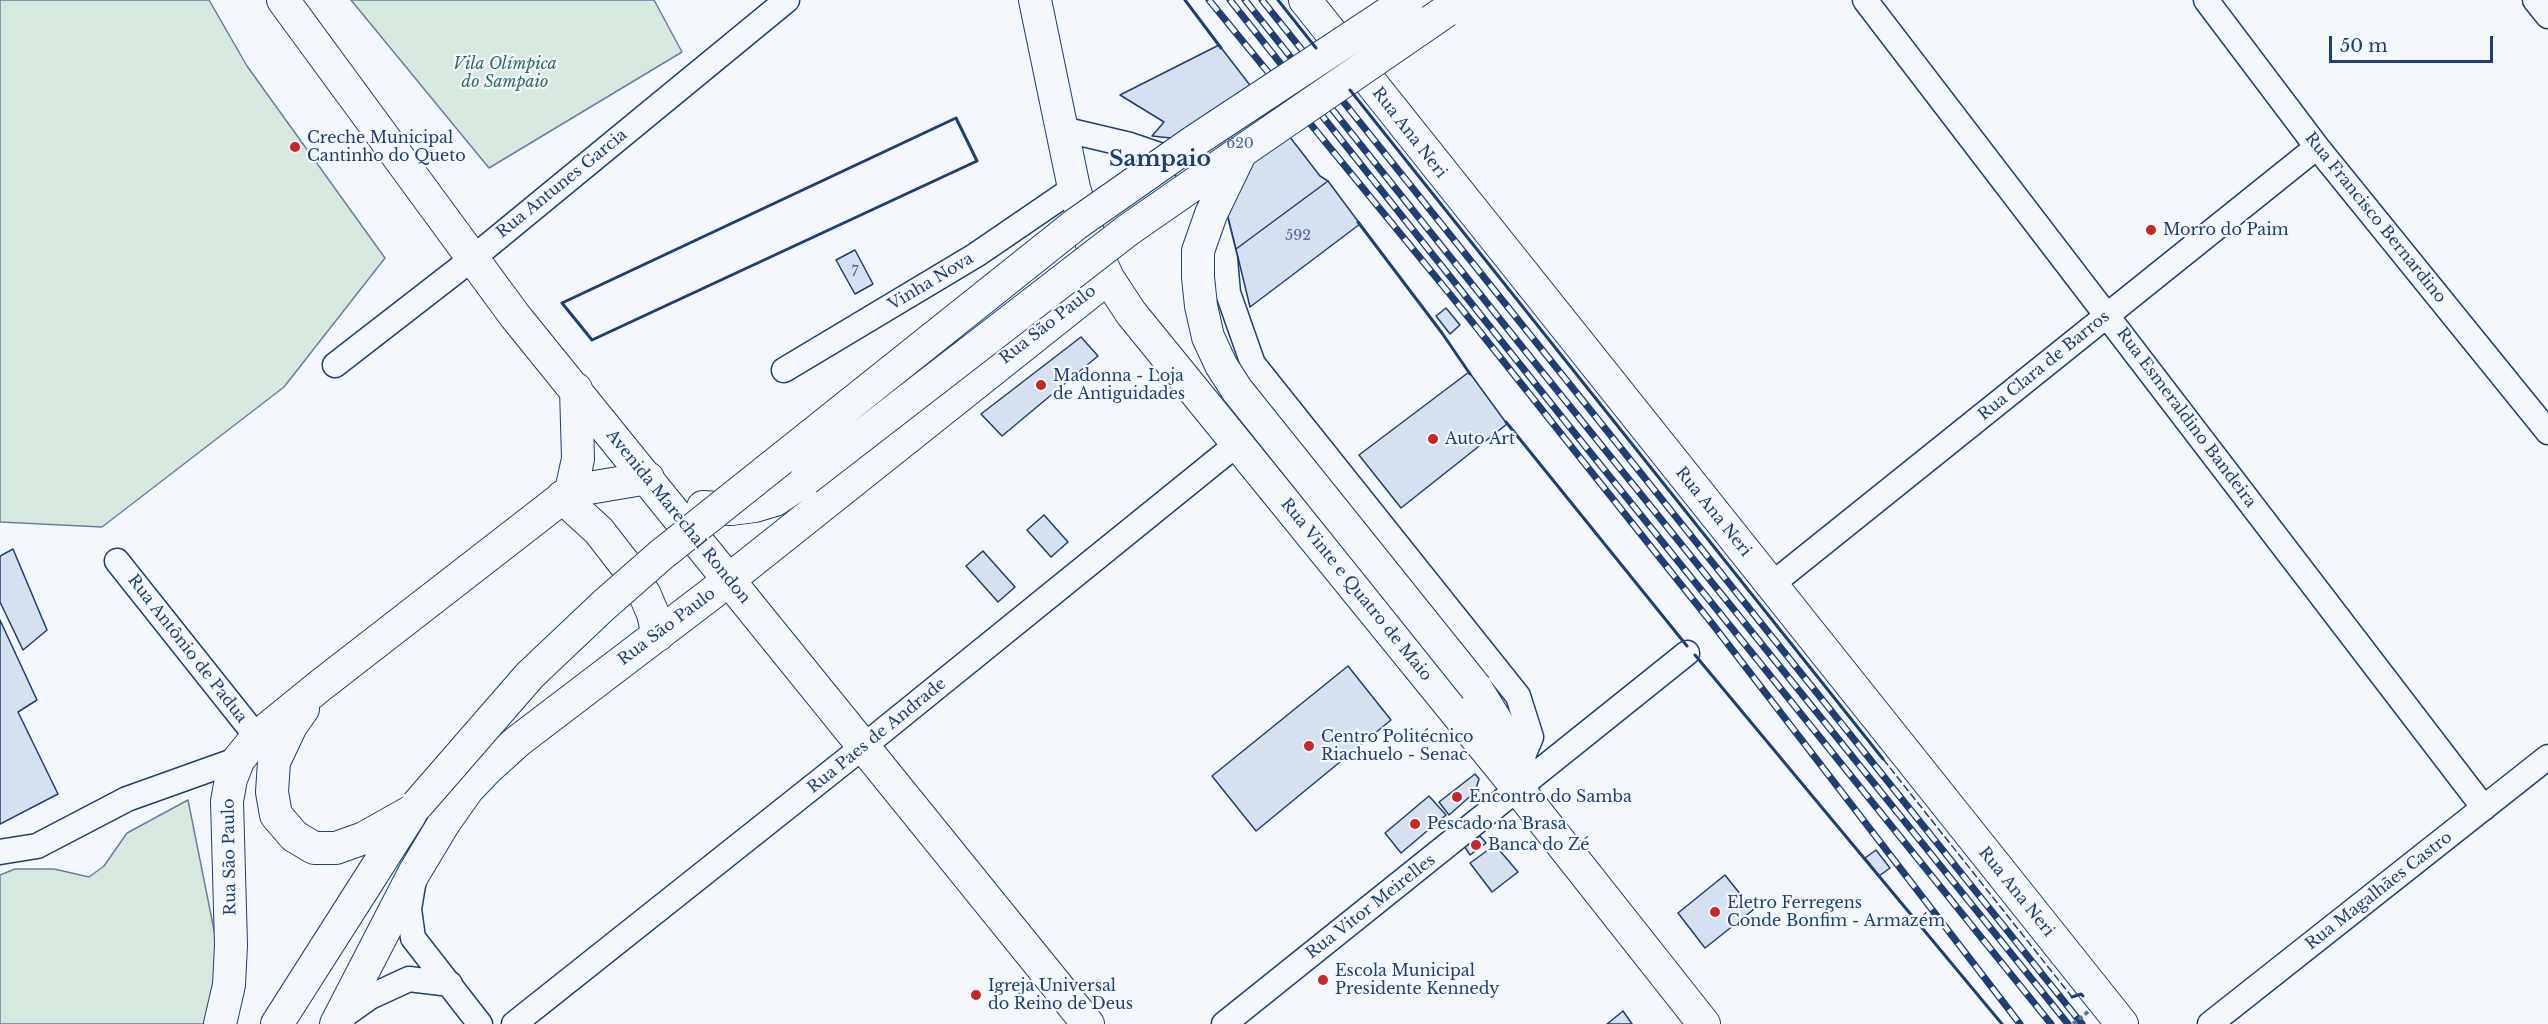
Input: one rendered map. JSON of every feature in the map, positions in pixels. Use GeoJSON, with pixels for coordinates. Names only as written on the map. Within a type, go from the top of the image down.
{"type":"FeatureCollection","features":[{"type":"Feature","properties":{"kind":"main road","name":"Avenida Marechal Rondon"},"geometry":{"type":"LineString","coordinates":[[283,0],[515,316],[1088,1024]]}},
{"type":"Feature","properties":{"kind":"main road","name":"Rua Vinte e Quatro de Maio"},"geometry":{"type":"LineString","coordinates":[[1035,0],[1074,188],[1090,239],[1108,278],[1131,313],[1237,444],[1519,776],[1704,1024]]}},
{"type":"Feature","properties":{"kind":"main road","name":"Rua Ana Neri"},"geometry":{"type":"LineString","coordinates":[[1305,0],[2122,1024]]}},
{"type":"Feature","properties":{"kind":"main road"},"geometry":{"type":"LineString","coordinates":[[277,1024],[303,979],[415,808],[531,675],[596,612],[661,555],[1034,255],[1184,148],[1408,0]]}},
{"type":"Feature","properties":{"kind":"main road"},"geometry":{"type":"LineString","coordinates":[[248,748],[321,685],[567,494],[652,484],[685,504],[731,509],[755,506],[775,500],[806,479],[1128,230],[1453,6]]}},
{"type":"Feature","properties":{"kind":"main road"},"geometry":{"type":"LineString","coordinates":[[1241,152],[1220,191],[1198,251],[1201,306],[1208,337],[1221,365],[1237,390],[1476,688],[1508,739],[1519,776]]}},
{"type":"Feature","properties":{"kind":"main road","name":"Rua São Paulo"},"geometry":{"type":"LineString","coordinates":[[336,1022],[414,873],[444,823],[468,789],[488,768],[518,741],[658,635],[1108,278]]}},
{"type":"Feature","properties":{"kind":"main road"},"geometry":{"type":"LineString","coordinates":[[567,494],[578,459],[576,389]]}},
{"type":"Feature","properties":{"kind":"main road"},"geometry":{"type":"LineString","coordinates":[[567,494],[630,571],[649,604],[658,635]]}},
{"type":"Feature","properties":{"kind":"main road"},"geometry":{"type":"LineString","coordinates":[[321,685],[291,726],[274,762],[272,792],[276,815],[294,836],[314,848],[336,848],[364,838],[415,808]]}},
{"type":"Feature","properties":{"kind":"main road","name":"Rua São Paulo"},"geometry":{"type":"LineString","coordinates":[[220,1024],[229,985],[231,945],[227,801],[231,779],[248,748]]}},
{"type":"Feature","properties":{"kind":"main road"},"geometry":{"type":"LineString","coordinates":[[289,1024],[303,979]]}},
{"type":"Feature","properties":{"kind":"street","name":"Rua Antunes Garcia"},"geometry":{"type":"LineString","coordinates":[[335,365],[472,258],[787,0]]}},
{"type":"Feature","properties":{"kind":"street","name":"Rua Esmeraldino Bandeira"},"geometry":{"type":"LineString","coordinates":[[1864,0],[2484,808]]}},
{"type":"Feature","properties":{"kind":"street","name":"Rua Francisco Bernardino"},"geometry":{"type":"LineString","coordinates":[[2206,0],[2317,147],[2548,432]]}},
{"type":"Feature","properties":{"kind":"street"},"geometry":{"type":"LineString","coordinates":[[2535,0],[2548,16]]}},
{"type":"Feature","properties":{"kind":"street"},"geometry":{"type":"LineString","coordinates":[[1062,129],[1130,145],[1180,162],[1208,191],[1225,259],[1228,293],[1253,364],[1518,696],[1531,737],[1519,776]]}},
{"type":"Feature","properties":{"kind":"street","name":"Rua Clara de Barros"},"geometry":{"type":"LineString","coordinates":[[1771,585],[2317,147]]}},
{"type":"Feature","properties":{"kind":"street","name":"Vinha Nova"},"geometry":{"type":"LineString","coordinates":[[784,370],[976,255],[1074,188]]}},
{"type":"Feature","properties":{"kind":"street","name":"Rua Paes de Andrade"},"geometry":{"type":"LineString","coordinates":[[514,1024],[864,746],[1237,444]]}},
{"type":"Feature","properties":{"kind":"street","name":"Rua Antônio de Padua"},"geometry":{"type":"LineString","coordinates":[[117,561],[248,748]]}},
{"type":"Feature","properties":{"kind":"street","name":"Rua Vitor Meirelles"},"geometry":{"type":"LineString","coordinates":[[1224,1024],[1519,776],[1687,653]]}},
{"type":"Feature","properties":{"kind":"street"},"geometry":{"type":"LineString","coordinates":[[0,852],[37,846],[128,799],[248,748]]}},
{"type":"Feature","properties":{"kind":"street","name":"Rua Magalhães Castro"},"geometry":{"type":"LineString","coordinates":[[2210,1024],[2548,757]]}},
{"type":"Feature","properties":{"kind":"street"},"geometry":{"type":"LineString","coordinates":[[414,873],[409,909],[413,938],[480,1024]]}},
{"type":"Feature","properties":{"kind":"street"},"geometry":{"type":"LineString","coordinates":[[336,1022],[370,997],[410,980],[450,984]]}},
{"type":"Feature","properties":{"kind":"path"},"geometry":{"type":"LineString","coordinates":[[2073,1024],[2089,1011]]}},
{"type":"Feature","properties":{"kind":"green space"},"geometry":{"type":"Polygon","coordinates":[[[0,0],[209,0],[247,66],[385,258],[284,387],[102,527],[0,522],[0,0]]]}},
{"type":"Feature","properties":{"kind":"green space","name":"Vila Olímpica do Sampaio"},"geometry":{"type":"Polygon","coordinates":[[[351,0],[654,0],[682,52],[489,168],[351,0]]]}},
{"type":"Feature","properties":{"kind":"green space"},"geometry":{"type":"Polygon","coordinates":[[[188,800],[220,960],[204,1024],[0,1024],[0,875],[15,869],[54,869],[89,877],[104,866],[127,833],[188,800]]]}},
{"type":"Feature","properties":{"kind":"building"},"geometry":{"type":"Polygon","coordinates":[[[1219,45],[1320,176],[1328,181],[1236,249],[1215,178],[1197,150],[1171,138],[1152,136],[1164,122],[1120,95],[1219,45]]]}},
{"type":"Feature","properties":{"kind":"building"},"geometry":{"type":"Polygon","coordinates":[[[1328,181],[1360,224],[1250,307],[1236,249],[1328,181]]]}},
{"type":"Feature","properties":{"kind":"building"},"geometry":{"type":"Polygon","coordinates":[[[855,250],[873,284],[855,294],[836,260],[855,250]]]}},
{"type":"Feature","properties":{"kind":"building"},"geometry":{"type":"Polygon","coordinates":[[[1446,308],[1460,325],[1450,334],[1436,316],[1446,308]]]}},
{"type":"Feature","properties":{"kind":"building","name":"Madonna - Loja de Antiguidades"},"geometry":{"type":"Polygon","coordinates":[[[1081,337],[1098,356],[1002,436],[981,414],[1081,337]]]}},
{"type":"Feature","properties":{"kind":"building","name":"Auto Art"},"geometry":{"type":"Polygon","coordinates":[[[1469,372],[1507,424],[1401,508],[1359,455],[1469,372]]]}},
{"type":"Feature","properties":{"kind":"building"},"geometry":{"type":"Polygon","coordinates":[[[1044,515],[1068,542],[1051,557],[1027,530],[1044,515]]]}},
{"type":"Feature","properties":{"kind":"building"},"geometry":{"type":"Polygon","coordinates":[[[13,549],[47,630],[23,650],[0,602],[0,556],[13,549]]]}},
{"type":"Feature","properties":{"kind":"building"},"geometry":{"type":"Polygon","coordinates":[[[983,551],[1015,587],[998,602],[966,566],[983,551]]]}},
{"type":"Feature","properties":{"kind":"building"},"geometry":{"type":"Polygon","coordinates":[[[0,620],[37,700],[18,712],[58,794],[0,824],[0,620]]]}},
{"type":"Feature","properties":{"kind":"building","name":"Centro Politécnico Riachuelo - Senac"},"geometry":{"type":"Polygon","coordinates":[[[1348,666],[1391,720],[1256,831],[1212,776],[1348,666]]]}},
{"type":"Feature","properties":{"kind":"building","name":"Encontro do Samba"},"geometry":{"type":"Polygon","coordinates":[[[1475,774],[1479,779],[1475,792],[1449,815],[1439,802],[1475,774]]]}},
{"type":"Feature","properties":{"kind":"building","name":"Pescado na Brasa"},"geometry":{"type":"Polygon","coordinates":[[[1429,796],[1446,815],[1401,853],[1385,833],[1429,796]]]}},
{"type":"Feature","properties":{"kind":"building","name":"Banca do Zé"},"geometry":{"type":"Polygon","coordinates":[[[1480,836],[1486,843],[1470,855],[1465,847],[1480,836]]]}},
{"type":"Feature","properties":{"kind":"building"},"geometry":{"type":"Polygon","coordinates":[[[1495,845],[1518,872],[1492,892],[1470,863],[1495,845]]]}},
{"type":"Feature","properties":{"kind":"building"},"geometry":{"type":"Polygon","coordinates":[[[1876,850],[1890,868],[1879,876],[1865,858],[1876,850]]]}},
{"type":"Feature","properties":{"kind":"building","name":"Eletro Ferregens Conde Bonfim - Armazém"},"geometry":{"type":"Polygon","coordinates":[[[1725,875],[1753,910],[1705,948],[1678,913],[1725,875]]]}},
{"type":"Feature","properties":{"kind":"building"},"geometry":{"type":"Polygon","coordinates":[[[1623,1011],[1632,1024],[1607,1024],[1623,1011]]]}},
{"type":"Feature","properties":{"kind":"railway"},"geometry":{"type":"LineString","coordinates":[[1209,0],[1453,298],[1714,626],[2020,1024]]}},
{"type":"Feature","properties":{"kind":"railway"},"geometry":{"type":"LineString","coordinates":[[1230,0],[1569,426],[2051,1024]]}},
{"type":"Feature","properties":{"kind":"railway"},"geometry":{"type":"LineString","coordinates":[[1245,0],[2068,1024]]}},
{"type":"Feature","properties":{"kind":"railway"},"geometry":{"type":"LineString","coordinates":[[1262,0],[2082,1024]]}},
{"type":"Feature","properties":{"kind":"fence"},"geometry":{"type":"LineString","coordinates":[[1883,759],[2072,997]]}},
{"type":"Feature","properties":{"kind":"wall"},"geometry":{"type":"LineString","coordinates":[[1185,0],[1221,48]]}},
{"type":"Feature","properties":{"kind":"wall"},"geometry":{"type":"LineString","coordinates":[[1278,0],[1316,48]]}},
{"type":"Feature","properties":{"kind":"wall"},"geometry":{"type":"LineString","coordinates":[[1350,90],[1883,759]]}},
{"type":"Feature","properties":{"kind":"wall"},"geometry":{"type":"LineString","coordinates":[[956,118],[977,161],[592,340],[562,303],[956,118]]}},
{"type":"Feature","properties":{"kind":"wall"},"geometry":{"type":"LineString","coordinates":[[1358,222],[1470,374]]}},
{"type":"Feature","properties":{"kind":"wall"},"geometry":{"type":"LineString","coordinates":[[1506,422],[1687,646]]}},
{"type":"Feature","properties":{"kind":"wall"},"geometry":{"type":"LineString","coordinates":[[1695,655],[2002,1024]]}},
{"type":"Feature","properties":{"kind":"wall"},"geometry":{"type":"LineString","coordinates":[[2072,997],[2081,994],[2083,996]]}},
{"type":"Feature","properties":{"kind":"place","name":"Creche Municipal Cantinho do Queto"},"geometry":{"type":"Point","coordinates":[295,147]}},
{"type":"Feature","properties":{"kind":"place","name":"Morro do Paim"},"geometry":{"type":"Point","coordinates":[2151,230]}},
{"type":"Feature","properties":{"kind":"place","name":"Madonna - Loja de Antiguidades"},"geometry":{"type":"Point","coordinates":[1041,385]}},
{"type":"Feature","properties":{"kind":"place","name":"Auto Art"},"geometry":{"type":"Point","coordinates":[1433,439]}},
{"type":"Feature","properties":{"kind":"place","name":"Centro Politécnico Riachuelo - Senac"},"geometry":{"type":"Point","coordinates":[1309,746]}},
{"type":"Feature","properties":{"kind":"place","name":"Encontro do Samba"},"geometry":{"type":"Point","coordinates":[1457,797]}},
{"type":"Feature","properties":{"kind":"place","name":"Pescado na Brasa"},"geometry":{"type":"Point","coordinates":[1415,824]}},
{"type":"Feature","properties":{"kind":"place","name":"Banca do Zé"},"geometry":{"type":"Point","coordinates":[1476,845]}},
{"type":"Feature","properties":{"kind":"place","name":"Eletro Ferregens Conde Bonfim - Armazém"},"geometry":{"type":"Point","coordinates":[1715,912]}},
{"type":"Feature","properties":{"kind":"place","name":"Escola Municipal Presidente Kennedy"},"geometry":{"type":"Point","coordinates":[1323,980]}},
{"type":"Feature","properties":{"kind":"place","name":"Igreja Universal do Reino de Deus"},"geometry":{"type":"Point","coordinates":[976,995]}},
{"type":"Feature","properties":{"kind":"district","name":"Sampaio"},"geometry":{"type":"Point","coordinates":[1160,160]}}]}
